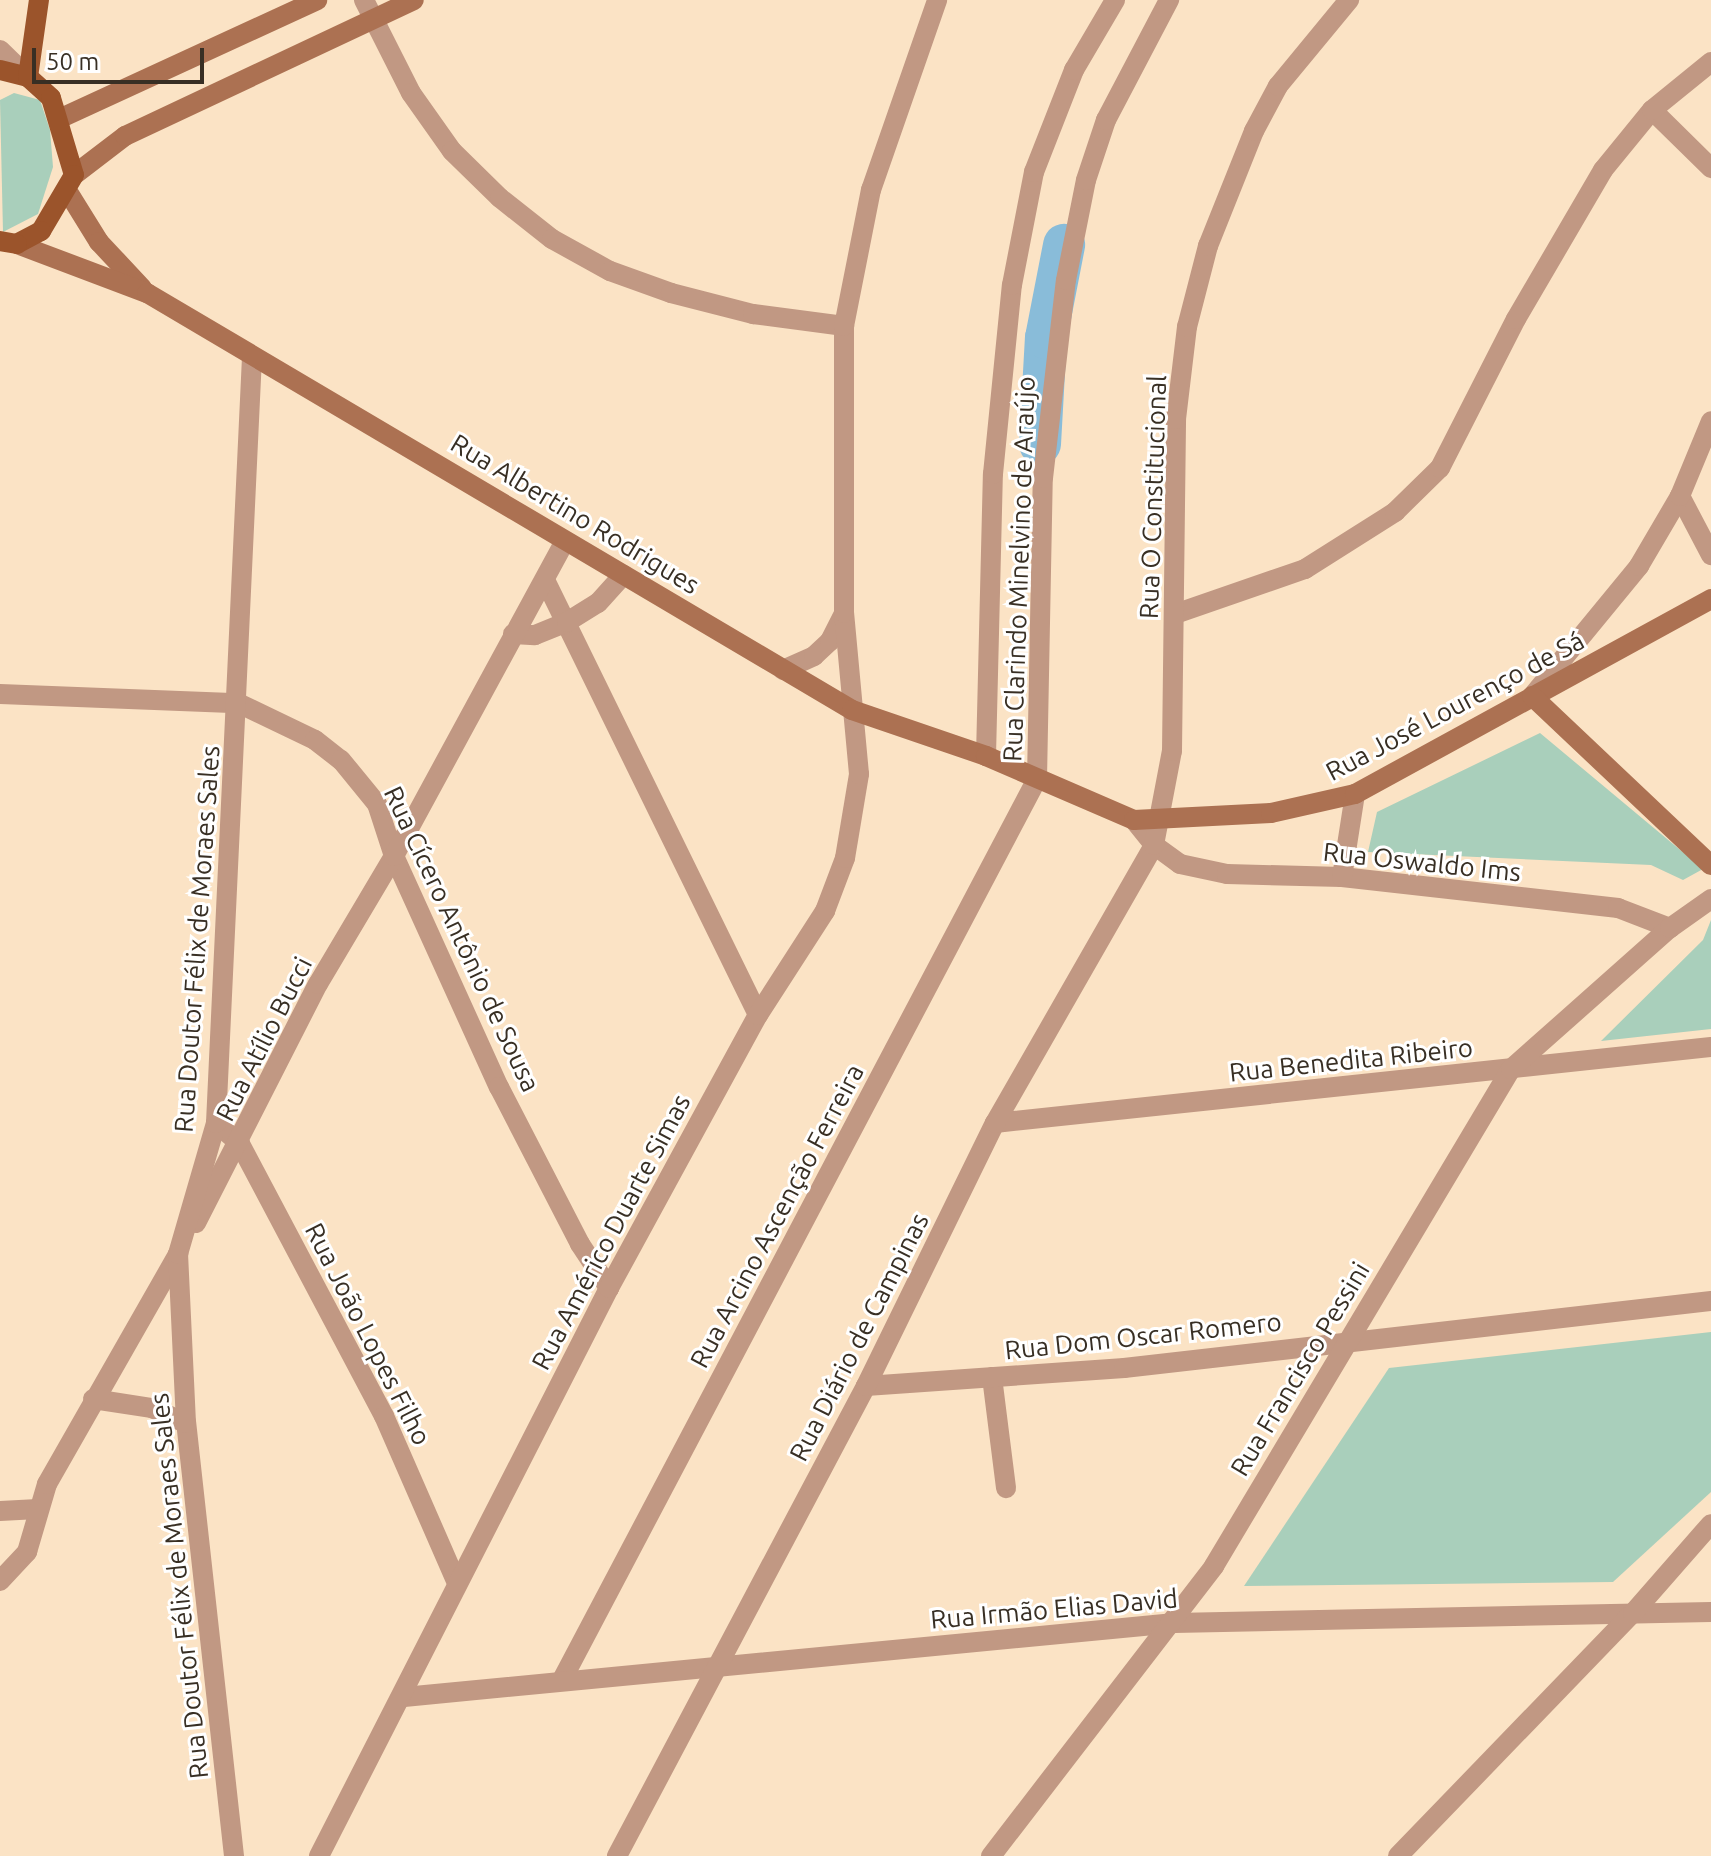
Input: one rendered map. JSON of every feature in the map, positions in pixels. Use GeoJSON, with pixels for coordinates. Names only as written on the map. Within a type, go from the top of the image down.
{"type":"FeatureCollection","features":[{"type":"Feature","properties":{"kind":"main road"},"geometry":{"type":"LineString","coordinates":[[28,77],[39,0]]}},
{"type":"Feature","properties":{"kind":"main road"},"geometry":{"type":"LineString","coordinates":[[0,70],[28,77],[51,98],[61,118],[71,183],[41,231],[9,243]]}},
{"type":"Feature","properties":{"kind":"street"},"geometry":{"type":"LineString","coordinates":[[61,118],[317,0]]}},
{"type":"Feature","properties":{"kind":"street"},"geometry":{"type":"LineString","coordinates":[[71,183],[125,136],[368,10],[414,0]]}},
{"type":"Feature","properties":{"kind":"street","name":"Rua Américo Duarte Simas"},"geometry":{"type":"LineString","coordinates":[[319,1855],[404,1697],[456,1581],[609,1288],[758,1015],[825,911],[845,858],[859,774],[844,613],[844,326],[871,190],[937,0]]}},
{"type":"Feature","properties":{"kind":"street"},"geometry":{"type":"LineString","coordinates":[[986,756],[993,474],[1012,285],[1034,172],[1074,70],[1115,0]]}},
{"type":"Feature","properties":{"kind":"street","name":"Rua Clarindo Minelvino de Araújo"},"geometry":{"type":"LineString","coordinates":[[1037,779],[1043,478],[1066,280],[1086,180],[1106,120],[1169,0]]}},
{"type":"Feature","properties":{"kind":"street","name":"Rua O Constitucional"},"geometry":{"type":"LineString","coordinates":[[1154,845],[1162,820],[1172,751],[1176,419],[1187,327],[1208,246],[1278,86],[1349,0]]}},
{"type":"Feature","properties":{"kind":"street"},"geometry":{"type":"LineString","coordinates":[[368,10],[411,93],[452,151],[500,198],[552,239],[610,271],[671,293],[753,314],[844,326]]}},
{"type":"Feature","properties":{"kind":"street"},"geometry":{"type":"LineString","coordinates":[[0,50],[28,77]]}},
{"type":"Feature","properties":{"kind":"street"},"geometry":{"type":"LineString","coordinates":[[1175,614],[1305,569],[1395,512],[1440,468],[1516,319],[1603,170],[1652,110],[1711,62]]}},
{"type":"Feature","properties":{"kind":"street"},"geometry":{"type":"LineString","coordinates":[[1652,110],[1711,168]]}},
{"type":"Feature","properties":{"kind":"street","name":"Rua Albertino Rodrigues"},"geometry":{"type":"LineString","coordinates":[[71,183],[99,242],[147,293]]}},
{"type":"Feature","properties":{"kind":"street","name":"Rua Albertino Rodrigues"},"geometry":{"type":"LineString","coordinates":[[9,243],[147,293],[852,710],[986,756]]}},
{"type":"Feature","properties":{"kind":"street","name":"Rua Doutor Félix de Moraes Sales"},"geometry":{"type":"LineString","coordinates":[[234,1856],[186,1423],[178,1254],[216,1123],[252,356]]}},
{"type":"Feature","properties":{"kind":"street"},"geometry":{"type":"LineString","coordinates":[[1711,421],[1680,496],[1639,566],[1532,696],[1711,865]]}},
{"type":"Feature","properties":{"kind":"street"},"geometry":{"type":"LineString","coordinates":[[1680,496],[1711,555]]}},
{"type":"Feature","properties":{"kind":"street","name":"Rua Atílio Bucci"},"geometry":{"type":"LineString","coordinates":[[0,1581],[27,1552],[38,1509],[93,1399],[240,1144],[318,984],[394,856],[565,541]]}},
{"type":"Feature","properties":{"kind":"street"},"geometry":{"type":"LineString","coordinates":[[513,634],[535,635],[567,622],[598,603],[623,575]]}},
{"type":"Feature","properties":{"kind":"street"},"geometry":{"type":"LineString","coordinates":[[545,580],[758,1015]]}},
{"type":"Feature","properties":{"kind":"street","name":"Rua José Lourenço de Sá"},"geometry":{"type":"LineString","coordinates":[[1162,820],[1295,810],[1355,794],[1711,599]]}},
{"type":"Feature","properties":{"kind":"street"},"geometry":{"type":"LineString","coordinates":[[783,670],[814,656],[830,641],[844,613]]}},
{"type":"Feature","properties":{"kind":"street","name":"Rua Cícero Antônio de Sousa"},"geometry":{"type":"LineString","coordinates":[[0,694],[238,703],[315,740],[341,760],[377,804],[394,856],[499,1087],[580,1244],[609,1288]]}},
{"type":"Feature","properties":{"kind":"street","name":"Rua Oswaldo Ims"},"geometry":{"type":"LineString","coordinates":[[986,756],[1134,820],[1162,820]]}},
{"type":"Feature","properties":{"kind":"street","name":"Rua Arcino Ascenção Ferreira"},"geometry":{"type":"LineString","coordinates":[[563,1678],[1037,779]]}},
{"type":"Feature","properties":{"kind":"street"},"geometry":{"type":"LineString","coordinates":[[1342,877],[1355,794]]}},
{"type":"Feature","properties":{"kind":"street","name":"Rua Oswaldo Ims"},"geometry":{"type":"LineString","coordinates":[[1134,820],[1154,845],[1180,864],[1227,874],[1342,877],[1618,908],[1670,928]]}},
{"type":"Feature","properties":{"kind":"street","name":"Rua Diário de Campinas"},"geometry":{"type":"LineString","coordinates":[[617,1856],[714,1665],[866,1386],[995,1123],[1154,845]]}},
{"type":"Feature","properties":{"kind":"street"},"geometry":{"type":"LineString","coordinates":[[1670,928],[1711,899]]}},
{"type":"Feature","properties":{"kind":"street","name":"Rua Francisco Pessini"},"geometry":{"type":"LineString","coordinates":[[991,1856],[1174,1623],[1214,1566],[1345,1341],[1511,1069],[1670,928]]}},
{"type":"Feature","properties":{"kind":"street","name":"Rua Benedita Ribeiro"},"geometry":{"type":"LineString","coordinates":[[995,1123],[1711,1047]]}},
{"type":"Feature","properties":{"kind":"street","name":"Rua João Lopes Filho"},"geometry":{"type":"LineString","coordinates":[[216,1123],[240,1144],[384,1416],[456,1581]]}},
{"type":"Feature","properties":{"kind":"street","name":"Rua Dom Oscar Romero"},"geometry":{"type":"LineString","coordinates":[[866,1386],[1124,1368],[1711,1301]]}},
{"type":"Feature","properties":{"kind":"street"},"geometry":{"type":"LineString","coordinates":[[992,1377],[1006,1488]]}},
{"type":"Feature","properties":{"kind":"street"},"geometry":{"type":"LineString","coordinates":[[93,1399],[152,1408],[186,1423]]}},
{"type":"Feature","properties":{"kind":"street"},"geometry":{"type":"LineString","coordinates":[[0,1511],[38,1509]]}},
{"type":"Feature","properties":{"kind":"street"},"geometry":{"type":"LineString","coordinates":[[1398,1856],[1633,1613],[1711,1524]]}},
{"type":"Feature","properties":{"kind":"street","name":"Rua Irmão Elias David"},"geometry":{"type":"LineString","coordinates":[[404,1697],[563,1678],[1174,1623],[1711,1612]]}},
{"type":"Feature","properties":{"kind":"green space"},"geometry":{"type":"Polygon","coordinates":[[[14,93],[40,100],[50,130],[53,167],[38,214],[3,232],[0,100],[14,93]]]}},
{"type":"Feature","properties":{"kind":"green space"},"geometry":{"type":"Polygon","coordinates":[[[1540,733],[1703,869],[1683,880],[1651,865],[1368,852],[1377,812],[1540,733]]]}},
{"type":"Feature","properties":{"kind":"green space"},"geometry":{"type":"Polygon","coordinates":[[[1711,920],[1711,1029],[1601,1041],[1703,940],[1711,920]]]}},
{"type":"Feature","properties":{"kind":"green space"},"geometry":{"type":"Polygon","coordinates":[[[1711,1332],[1711,1492],[1613,1582],[1244,1586],[1389,1368],[1711,1332]]]}},
{"type":"Feature","properties":{"kind":"waterway"},"geometry":{"type":"LineString","coordinates":[[1040,444],[1046,338],[1064,245]]}}]}
